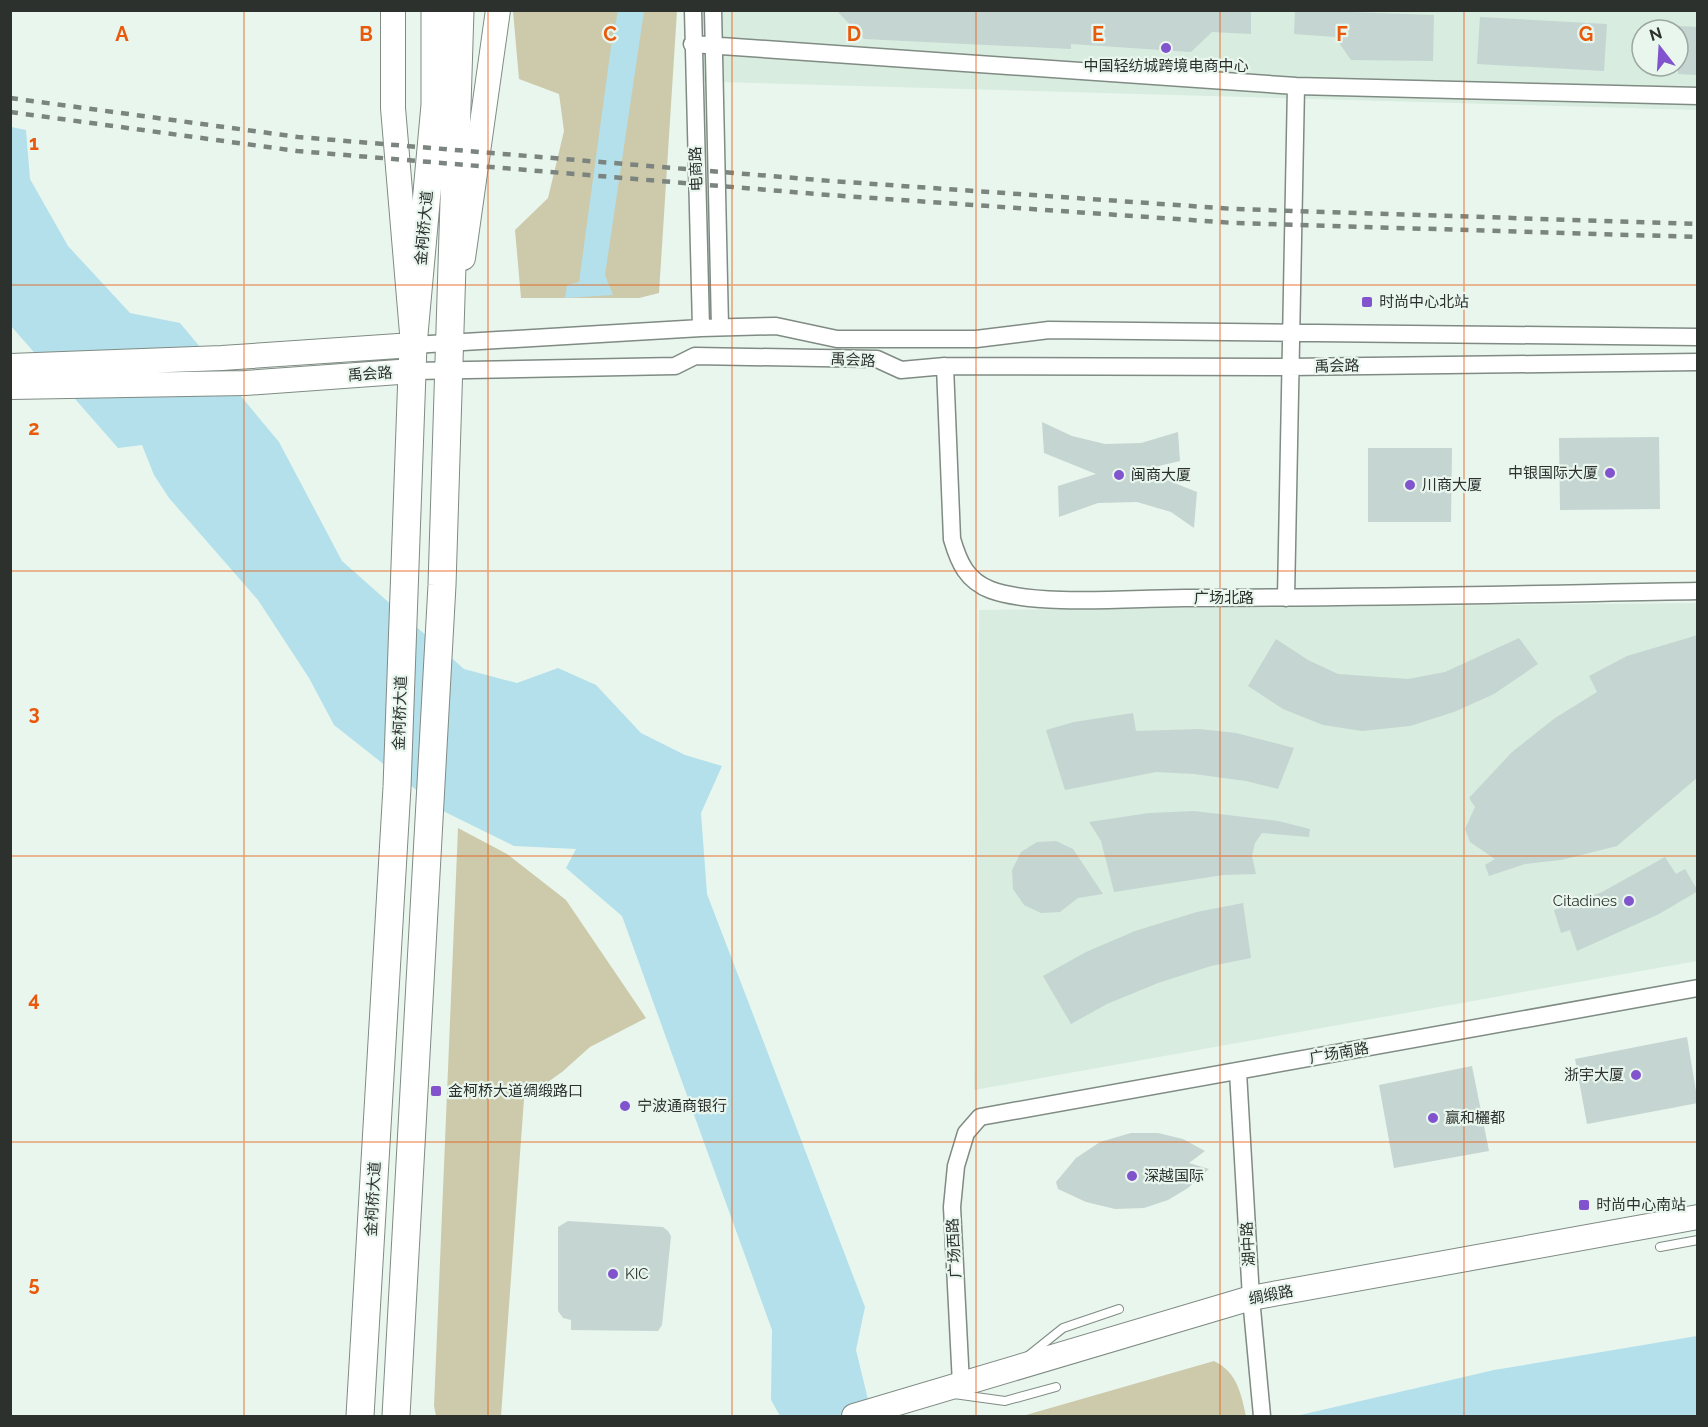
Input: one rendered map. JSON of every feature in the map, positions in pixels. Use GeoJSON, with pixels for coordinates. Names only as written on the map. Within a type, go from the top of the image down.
{"type":"FeatureCollection","features":[{"type":"Feature","properties":{"kind":"main road","name":"金柯桥大道"},"geometry":{"type":"LineString","coordinates":[[360,1416],[397,788],[413,358],[435,105],[435,10]]}},
{"type":"Feature","properties":{"kind":"main road","name":"金柯桥大道"},"geometry":{"type":"LineString","coordinates":[[396,1416],[442,585],[451,357],[460,10]]}},
{"type":"Feature","properties":{"kind":"street"},"geometry":{"type":"LineString","coordinates":[[393,10],[393,108],[413,358]]}},
{"type":"Feature","properties":{"kind":"street"},"geometry":{"type":"LineString","coordinates":[[451,357],[480,120],[498,10]]}},
{"type":"Feature","properties":{"kind":"street","name":"电商路"},"geometry":{"type":"LineString","coordinates":[[693,10],[692,44],[701,328]]}},
{"type":"Feature","properties":{"kind":"street","name":"电商路"},"geometry":{"type":"LineString","coordinates":[[713,10],[712,47],[720,327]]}},
{"type":"Feature","properties":{"kind":"street"},"geometry":{"type":"LineString","coordinates":[[692,44],[1296,86],[1698,96]]}},
{"type":"Feature","properties":{"kind":"street"},"geometry":{"type":"LineString","coordinates":[[1286,598],[1296,86]]}},
{"type":"Feature","properties":{"kind":"street","name":"禹会路"},"geometry":{"type":"LineString","coordinates":[[10,387],[244,382],[413,358],[451,357],[720,327],[776,326],[837,339],[976,339],[1049,330],[1698,337]]}},
{"type":"Feature","properties":{"kind":"street","name":"禹会路"},"geometry":{"type":"LineString","coordinates":[[20,365],[222,358],[451,357],[675,366],[694,356],[877,359],[902,370],[945,366],[1289,367],[1698,362]]}},
{"type":"Feature","properties":{"kind":"street","name":"广场北路"},"geometry":{"type":"LineString","coordinates":[[945,366],[952,539],[959,562],[972,580],[992,590],[1039,598],[1286,598],[1698,591]]}},
{"type":"Feature","properties":{"kind":"street","name":"广场南路"},"geometry":{"type":"LineString","coordinates":[[980,1118],[1698,988]]}},
{"type":"Feature","properties":{"kind":"street","name":"湖中路"},"geometry":{"type":"LineString","coordinates":[[1238,1072],[1251,1298],[1262,1416]]}},
{"type":"Feature","properties":{"kind":"street","name":"广场西路"},"geometry":{"type":"LineString","coordinates":[[961,1384],[952,1207],[956,1166],[966,1133],[980,1118]]}},
{"type":"Feature","properties":{"kind":"street","name":"绸缎路"},"geometry":{"type":"LineString","coordinates":[[854,1416],[1251,1298],[1698,1217]]}},
{"type":"Feature","properties":{"kind":"lane"},"geometry":{"type":"LineString","coordinates":[[1660,1247],[1698,1240]]}},
{"type":"Feature","properties":{"kind":"lane"},"geometry":{"type":"LineString","coordinates":[[1010,1370],[1064,1328],[1119,1309]]}},
{"type":"Feature","properties":{"kind":"lane"},"geometry":{"type":"LineString","coordinates":[[936,1392],[1005,1401],[1056,1387]]}},
{"type":"Feature","properties":{"kind":"shaded area"},"geometry":{"type":"Polygon","coordinates":[[[513,11],[677,11],[659,293],[639,298],[521,298],[515,230],[548,198],[564,131],[559,94],[519,79],[513,11]]]}},
{"type":"Feature","properties":{"kind":"shaded area","name":"中国轻纺城跨境电商中心"},"geometry":{"type":"Polygon","coordinates":[[[692,11],[1697,11],[1697,110],[687,81],[692,11]]]}},
{"type":"Feature","properties":{"kind":"shaded area"},"geometry":{"type":"Polygon","coordinates":[[[1697,603],[1697,961],[974,1090],[979,610],[1697,603]]]}},
{"type":"Feature","properties":{"kind":"shaded area"},"geometry":{"type":"Polygon","coordinates":[[[458,828],[507,854],[566,900],[646,1018],[590,1047],[562,1072],[524,1099],[501,1416],[436,1416],[434,1406],[458,828]]]}},
{"type":"Feature","properties":{"kind":"shaded area"},"geometry":{"type":"Polygon","coordinates":[[[1214,1361],[1233,1377],[1240,1391],[1246,1416],[1006,1416],[1026,1415],[1214,1361]]]}},
{"type":"Feature","properties":{"kind":"water"},"geometry":{"type":"Polygon","coordinates":[[[618,11],[644,11],[605,275],[613,295],[565,298],[567,285],[579,282],[611,47],[618,11]]]}},
{"type":"Feature","properties":{"kind":"water"},"geometry":{"type":"Polygon","coordinates":[[[11,127],[26,130],[30,179],[68,246],[130,313],[180,323],[279,442],[342,561],[464,669],[517,683],[558,668],[596,685],[641,733],[685,755],[722,766],[701,813],[707,894],[865,1307],[856,1350],[872,1416],[780,1416],[771,1400],[772,1330],[622,916],[566,868],[576,849],[514,846],[443,811],[334,725],[309,678],[258,600],[169,498],[154,475],[142,445],[118,448],[11,326],[11,127]]]}},
{"type":"Feature","properties":{"kind":"water"},"geometry":{"type":"Polygon","coordinates":[[[1697,1336],[1697,1416],[1296,1416],[1494,1370],[1697,1336]]]}},
{"type":"Feature","properties":{"kind":"building"},"geometry":{"type":"Polygon","coordinates":[[[836,10],[1251,10],[1251,34],[1212,32],[1191,52],[1071,44],[1071,49],[864,39],[836,10]]]}},
{"type":"Feature","properties":{"kind":"building"},"geometry":{"type":"Polygon","coordinates":[[[1295,10],[1434,15],[1433,61],[1351,60],[1335,37],[1294,34],[1295,10]]]}},
{"type":"Feature","properties":{"kind":"building"},"geometry":{"type":"Polygon","coordinates":[[[1480,17],[1607,24],[1604,71],[1477,64],[1480,17]]]}},
{"type":"Feature","properties":{"kind":"building"},"geometry":{"type":"Polygon","coordinates":[[[1690,27],[1698,27],[1698,75],[1690,75],[1690,27]]]}},
{"type":"Feature","properties":{"kind":"building","name":"闽商大厦"},"geometry":{"type":"Polygon","coordinates":[[[1042,422],[1072,436],[1105,444],[1141,443],[1178,432],[1180,461],[1142,470],[1197,492],[1194,528],[1171,512],[1137,502],[1098,503],[1059,517],[1058,486],[1096,474],[1044,453],[1042,422]]]}},
{"type":"Feature","properties":{"kind":"building","name":"中银国际大厦"},"geometry":{"type":"Polygon","coordinates":[[[1659,437],[1660,509],[1560,510],[1559,438],[1659,437]]]}},
{"type":"Feature","properties":{"kind":"building","name":"川商大厦"},"geometry":{"type":"Polygon","coordinates":[[[1368,448],[1452,448],[1451,522],[1368,522],[1368,448]]]}},
{"type":"Feature","properties":{"kind":"building"},"geometry":{"type":"Polygon","coordinates":[[[1698,635],[1698,777],[1617,846],[1561,860],[1525,864],[1489,876],[1485,865],[1495,859],[1470,842],[1465,829],[1475,807],[1469,798],[1512,752],[1555,718],[1597,692],[1589,676],[1627,656],[1698,635]]]}},
{"type":"Feature","properties":{"kind":"building"},"geometry":{"type":"Polygon","coordinates":[[[1519,638],[1538,664],[1494,694],[1454,712],[1410,726],[1362,731],[1323,725],[1283,709],[1248,686],[1276,639],[1308,660],[1338,674],[1408,679],[1445,672],[1519,638]]]}},
{"type":"Feature","properties":{"kind":"building"},"geometry":{"type":"Polygon","coordinates":[[[1133,713],[1136,731],[1199,729],[1236,733],[1294,748],[1278,789],[1246,781],[1156,772],[1065,790],[1046,730],[1074,722],[1133,713]]]}},
{"type":"Feature","properties":{"kind":"building"},"geometry":{"type":"Polygon","coordinates":[[[1194,811],[1278,821],[1310,829],[1309,837],[1262,833],[1255,843],[1252,856],[1256,874],[1223,875],[1114,892],[1101,841],[1089,822],[1149,813],[1194,811]]]}},
{"type":"Feature","properties":{"kind":"building"},"geometry":{"type":"Polygon","coordinates":[[[1056,841],[1073,849],[1103,894],[1078,898],[1060,912],[1041,913],[1024,905],[1013,889],[1012,870],[1021,852],[1037,842],[1056,841]]]}},
{"type":"Feature","properties":{"kind":"building","name":"Citadines"},"geometry":{"type":"Polygon","coordinates":[[[1665,857],[1676,874],[1685,869],[1698,891],[1659,914],[1577,951],[1570,930],[1561,933],[1554,910],[1602,892],[1665,857]]]}},
{"type":"Feature","properties":{"kind":"building"},"geometry":{"type":"Polygon","coordinates":[[[1243,903],[1251,958],[1211,966],[1158,983],[1107,1004],[1071,1024],[1043,976],[1086,952],[1135,931],[1197,912],[1243,903]]]}},
{"type":"Feature","properties":{"kind":"building","name":"浙宇大厦"},"geometry":{"type":"Polygon","coordinates":[[[1687,1037],[1698,1103],[1587,1124],[1575,1059],[1687,1037]]]}},
{"type":"Feature","properties":{"kind":"building","name":"赢和欐都"},"geometry":{"type":"Polygon","coordinates":[[[1472,1066],[1489,1151],[1394,1168],[1379,1085],[1472,1066]]]}},
{"type":"Feature","properties":{"kind":"building","name":"深越国际"},"geometry":{"type":"Polygon","coordinates":[[[1131,1133],[1158,1133],[1183,1139],[1205,1151],[1189,1163],[1209,1169],[1188,1188],[1168,1200],[1144,1208],[1115,1209],[1086,1202],[1058,1189],[1056,1182],[1076,1158],[1100,1142],[1131,1133]]]}},
{"type":"Feature","properties":{"kind":"building","name":"KIC"},"geometry":{"type":"Polygon","coordinates":[[[568,1221],[663,1227],[668,1231],[671,1236],[662,1325],[658,1331],[571,1330],[571,1320],[563,1318],[558,1311],[558,1227],[568,1221]]]}},
{"type":"Feature","properties":{"kind":"railway"},"geometry":{"type":"LineString","coordinates":[[10,98],[298,137],[831,181],[1234,209],[1698,224]]}},
{"type":"Feature","properties":{"kind":"railway"},"geometry":{"type":"LineString","coordinates":[[10,112],[297,151],[829,195],[1234,223],[1698,237]]}},
{"type":"Feature","properties":{"kind":"place","name":"中国轻纺城跨境电商中心"},"geometry":{"type":"Point","coordinates":[1166,48]}},
{"type":"Feature","properties":{"kind":"place","name":"时尚中心北站"},"geometry":{"type":"Point","coordinates":[1367,302]}},
{"type":"Feature","properties":{"kind":"place","name":"中银国际大厦"},"geometry":{"type":"Point","coordinates":[1610,473]}},
{"type":"Feature","properties":{"kind":"place","name":"闽商大厦"},"geometry":{"type":"Point","coordinates":[1119,475]}},
{"type":"Feature","properties":{"kind":"place","name":"川商大厦"},"geometry":{"type":"Point","coordinates":[1410,485]}},
{"type":"Feature","properties":{"kind":"place","name":"Citadines"},"geometry":{"type":"Point","coordinates":[1629,901]}},
{"type":"Feature","properties":{"kind":"place","name":"浙宇大厦"},"geometry":{"type":"Point","coordinates":[1636,1075]}},
{"type":"Feature","properties":{"kind":"place","name":"金柯桥大道绸缎路口"},"geometry":{"type":"Point","coordinates":[436,1091]}},
{"type":"Feature","properties":{"kind":"place","name":"宁波通商银行"},"geometry":{"type":"Point","coordinates":[625,1106]}},
{"type":"Feature","properties":{"kind":"place","name":"赢和欐都"},"geometry":{"type":"Point","coordinates":[1433,1118]}},
{"type":"Feature","properties":{"kind":"place","name":"深越国际"},"geometry":{"type":"Point","coordinates":[1132,1176]}},
{"type":"Feature","properties":{"kind":"place","name":"时尚中心南站"},"geometry":{"type":"Point","coordinates":[1584,1205]}},
{"type":"Feature","properties":{"kind":"place","name":"KIC"},"geometry":{"type":"Point","coordinates":[613,1274]}}]}
